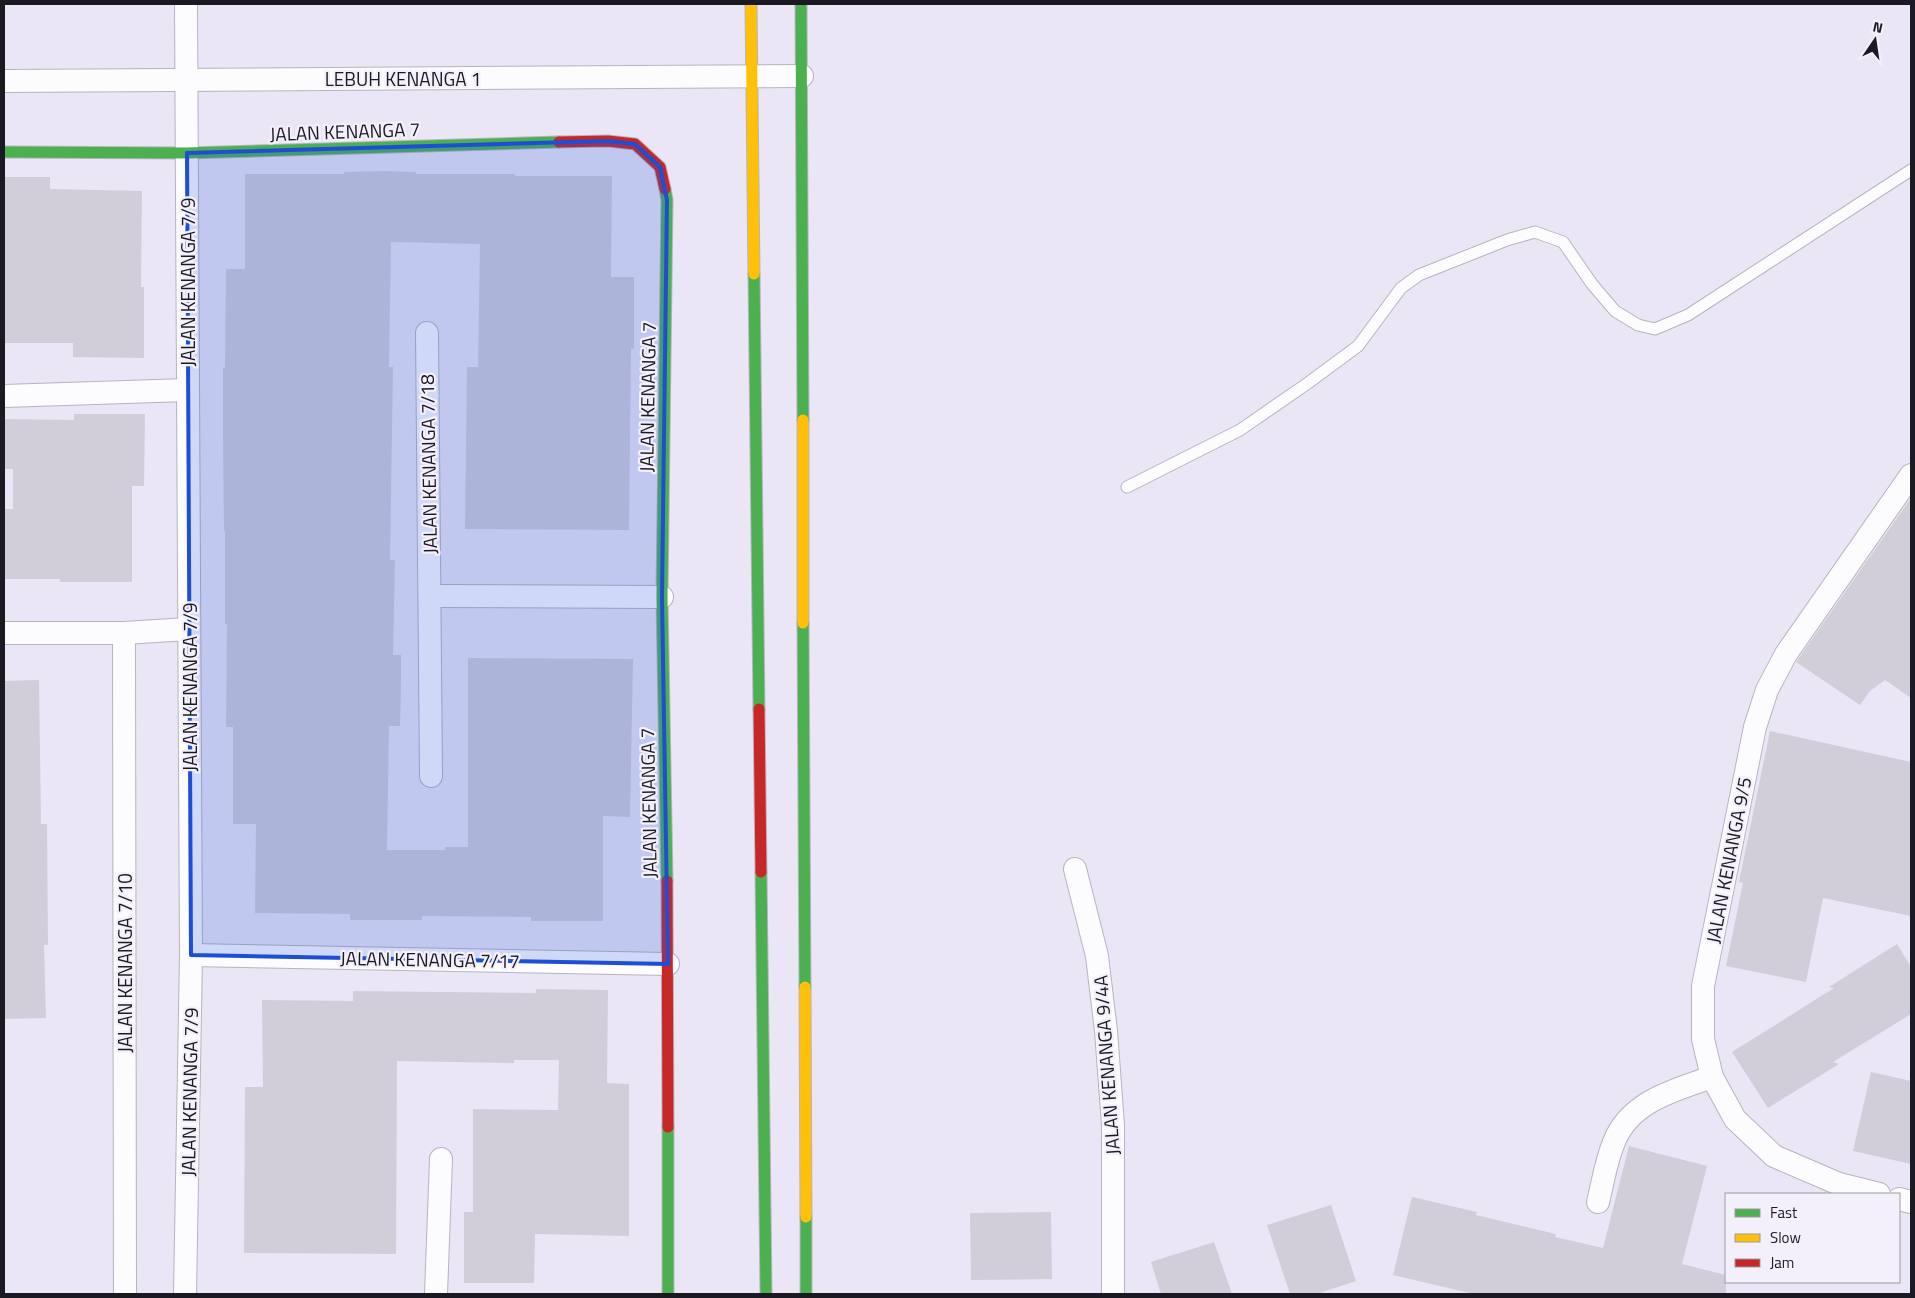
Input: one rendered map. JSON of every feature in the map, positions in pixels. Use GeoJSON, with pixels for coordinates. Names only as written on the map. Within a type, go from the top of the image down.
{"type":"FeatureCollection","features":[{"type":"Feature","properties":{"kind":"street","name":"JALAN KENANGA 7/9"},"geometry":{"type":"LineString","coordinates":[[185,1294],[191,954],[186,4]]}},
{"type":"Feature","properties":{"kind":"street"},"geometry":{"type":"LineString","coordinates":[[751,4],[766,1294]]}},
{"type":"Feature","properties":{"kind":"street"},"geometry":{"type":"LineString","coordinates":[[801,4],[806,1294]]}},
{"type":"Feature","properties":{"kind":"street","name":"LEBUH KENANGA 1"},"geometry":{"type":"LineString","coordinates":[[4,81],[802,76]]}},
{"type":"Feature","properties":{"kind":"street","name":"JALAN KENANGA 7"},"geometry":{"type":"LineString","coordinates":[[4,152],[188,153],[608,141],[635,144],[660,167],[667,200],[662,597],[668,964],[668,1294]]}},
{"type":"Feature","properties":{"kind":"street","name":"JALAN KENANGA 7/18"},"geometry":{"type":"LineString","coordinates":[[427,333],[430,776]]}},
{"type":"Feature","properties":{"kind":"street"},"geometry":{"type":"LineString","coordinates":[[4,396],[187,390]]}},
{"type":"Feature","properties":{"kind":"street","name":"JALAN KENANGA 9/5"},"geometry":{"type":"LineString","coordinates":[[1875,1193],[1839,1184],[1774,1156],[1735,1119],[1712,1077],[1703,1039],[1703,986],[1755,727],[1767,690],[1786,654],[1911,475]]}},
{"type":"Feature","properties":{"kind":"street"},"geometry":{"type":"LineString","coordinates":[[430,596],[662,597]]}},
{"type":"Feature","properties":{"kind":"street"},"geometry":{"type":"LineString","coordinates":[[4,633],[124,633],[188,629]]}},
{"type":"Feature","properties":{"kind":"street","name":"JALAN KENANGA 7/10"},"geometry":{"type":"LineString","coordinates":[[124,633],[125,1294]]}},
{"type":"Feature","properties":{"kind":"street","name":"JALAN KENANGA 9/4A"},"geometry":{"type":"LineString","coordinates":[[1075,869],[1098,956],[1106,1031],[1113,1125],[1113,1294]]}},
{"type":"Feature","properties":{"kind":"street","name":"JALAN KENANGA 7/17"},"geometry":{"type":"LineString","coordinates":[[191,954],[668,964]]}},
{"type":"Feature","properties":{"kind":"street"},"geometry":{"type":"LineString","coordinates":[[1598,1202],[1614,1141],[1630,1117],[1659,1096],[1712,1077]]}},
{"type":"Feature","properties":{"kind":"street"},"geometry":{"type":"LineString","coordinates":[[436,1294],[441,1159]]}},
{"type":"Feature","properties":{"kind":"lane"},"geometry":{"type":"LineString","coordinates":[[1127,487],[1240,430],[1308,383],[1358,346],[1401,288],[1419,275],[1507,240],[1535,232],[1563,242],[1592,284],[1615,311],[1638,325],[1655,329],[1688,315],[1911,170]]}},
{"type":"Feature","properties":{"kind":"highlighted area"},"geometry":{"type":"Polygon","coordinates":[[[608,141],[635,144],[660,167],[667,200],[662,597],[668,964],[191,955],[187,153],[608,141]]]}},
{"type":"Feature","properties":{"kind":"building"},"geometry":{"type":"Polygon","coordinates":[[[344,172],[416,172],[416,174],[612,176],[611,277],[634,277],[634,349],[631,348],[629,530],[465,529],[467,367],[478,367],[480,244],[391,242],[389,367],[393,367],[390,560],[395,560],[393,655],[401,655],[401,682],[400,726],[389,726],[387,850],[445,850],[445,847],[468,847],[468,658],[633,659],[630,817],[603,816],[603,921],[531,921],[531,917],[422,916],[422,920],[350,920],[350,914],[255,913],[256,824],[233,824],[233,727],[226,727],[227,624],[225,624],[223,368],[225,368],[226,269],[245,269],[245,174],[344,174],[344,172]]]}},
{"type":"Feature","properties":{"kind":"building"},"geometry":{"type":"Polygon","coordinates":[[[4,177],[50,177],[50,189],[142,191],[141,287],[144,287],[144,358],[73,357],[73,343],[4,343],[4,177]]]}},
{"type":"Feature","properties":{"kind":"building"},"geometry":{"type":"Polygon","coordinates":[[[74,414],[145,414],[144,486],[132,486],[132,582],[60,582],[60,579],[4,579],[4,509],[13,509],[13,469],[4,469],[4,419],[74,420],[74,414]]]}},
{"type":"Feature","properties":{"kind":"building"},"geometry":{"type":"Polygon","coordinates":[[[1911,498],[1911,698],[1885,680],[1870,691],[1860,705],[1796,662],[1911,498]]]}},
{"type":"Feature","properties":{"kind":"building"},"geometry":{"type":"Polygon","coordinates":[[[39,680],[41,824],[47,824],[48,945],[44,945],[46,1018],[4,1019],[4,681],[39,680]]]}},
{"type":"Feature","properties":{"kind":"building"},"geometry":{"type":"Polygon","coordinates":[[[1770,731],[1911,762],[1911,916],[1823,898],[1806,982],[1726,966],[1743,883],[1739,882],[1770,731]]]}},
{"type":"Feature","properties":{"kind":"building"},"geometry":{"type":"Polygon","coordinates":[[[1897,944],[1911,967],[1911,1014],[1833,1062],[1839,1064],[1768,1108],[1732,1052],[1834,988],[1829,987],[1897,944]]]}},
{"type":"Feature","properties":{"kind":"building"},"geometry":{"type":"Polygon","coordinates":[[[536,989],[608,990],[607,1083],[629,1084],[629,1236],[535,1234],[534,1283],[464,1283],[464,1212],[473,1212],[473,1109],[558,1110],[559,1060],[514,1060],[514,1063],[397,1061],[396,1254],[244,1253],[245,1087],[263,1087],[262,1000],[353,1001],[353,991],[536,993],[536,989]]]}},
{"type":"Feature","properties":{"kind":"building"},"geometry":{"type":"Polygon","coordinates":[[[1871,1072],[1911,1081],[1911,1164],[1853,1151],[1871,1072]]]}},
{"type":"Feature","properties":{"kind":"building"},"geometry":{"type":"Polygon","coordinates":[[[1629,1146],[1707,1166],[1682,1264],[1725,1275],[1726,1294],[1474,1294],[1393,1275],[1412,1197],[1477,1212],[1476,1215],[1556,1234],[1555,1237],[1603,1248],[1629,1146]]]}},
{"type":"Feature","properties":{"kind":"building"},"geometry":{"type":"Polygon","coordinates":[[[1331,1205],[1356,1281],[1316,1294],[1290,1294],[1267,1225],[1331,1205]]]}},
{"type":"Feature","properties":{"kind":"building"},"geometry":{"type":"Polygon","coordinates":[[[1051,1212],[1052,1279],[971,1280],[970,1213],[1051,1212]]]}},
{"type":"Feature","properties":{"kind":"building"},"geometry":{"type":"Polygon","coordinates":[[[1214,1242],[1232,1294],[1161,1294],[1151,1262],[1214,1242]]]}},
{"type":"Feature","properties":{"kind":"traffic: fast"},"geometry":{"type":"LineString","coordinates":[[801,4],[803,420]]}},
{"type":"Feature","properties":{"kind":"traffic: fast"},"geometry":{"type":"LineString","coordinates":[[4,152],[187,153],[559,142]]}},
{"type":"Feature","properties":{"kind":"traffic: fast"},"geometry":{"type":"LineString","coordinates":[[665,189],[667,200],[662,597],[667,881]]}},
{"type":"Feature","properties":{"kind":"traffic: fast"},"geometry":{"type":"LineString","coordinates":[[754,274],[759,709]]}},
{"type":"Feature","properties":{"kind":"traffic: fast"},"geometry":{"type":"LineString","coordinates":[[803,623],[805,987]]}},
{"type":"Feature","properties":{"kind":"traffic: fast"},"geometry":{"type":"LineString","coordinates":[[761,872],[766,1294]]}},
{"type":"Feature","properties":{"kind":"traffic: fast"},"geometry":{"type":"LineString","coordinates":[[668,1127],[668,1294]]}},
{"type":"Feature","properties":{"kind":"traffic: fast"},"geometry":{"type":"LineString","coordinates":[[806,1217],[806,1294]]}},
{"type":"Feature","properties":{"kind":"traffic: slow"},"geometry":{"type":"LineString","coordinates":[[751,4],[754,274]]}},
{"type":"Feature","properties":{"kind":"traffic: slow"},"geometry":{"type":"LineString","coordinates":[[803,420],[803,623]]}},
{"type":"Feature","properties":{"kind":"traffic: slow"},"geometry":{"type":"LineString","coordinates":[[805,987],[806,1217]]}},
{"type":"Feature","properties":{"kind":"traffic: jam"},"geometry":{"type":"LineString","coordinates":[[559,142],[608,141],[635,144],[660,167],[665,189]]}},
{"type":"Feature","properties":{"kind":"traffic: jam"},"geometry":{"type":"LineString","coordinates":[[759,709],[761,872]]}},
{"type":"Feature","properties":{"kind":"traffic: jam"},"geometry":{"type":"LineString","coordinates":[[667,881],[668,1127]]}}]}
